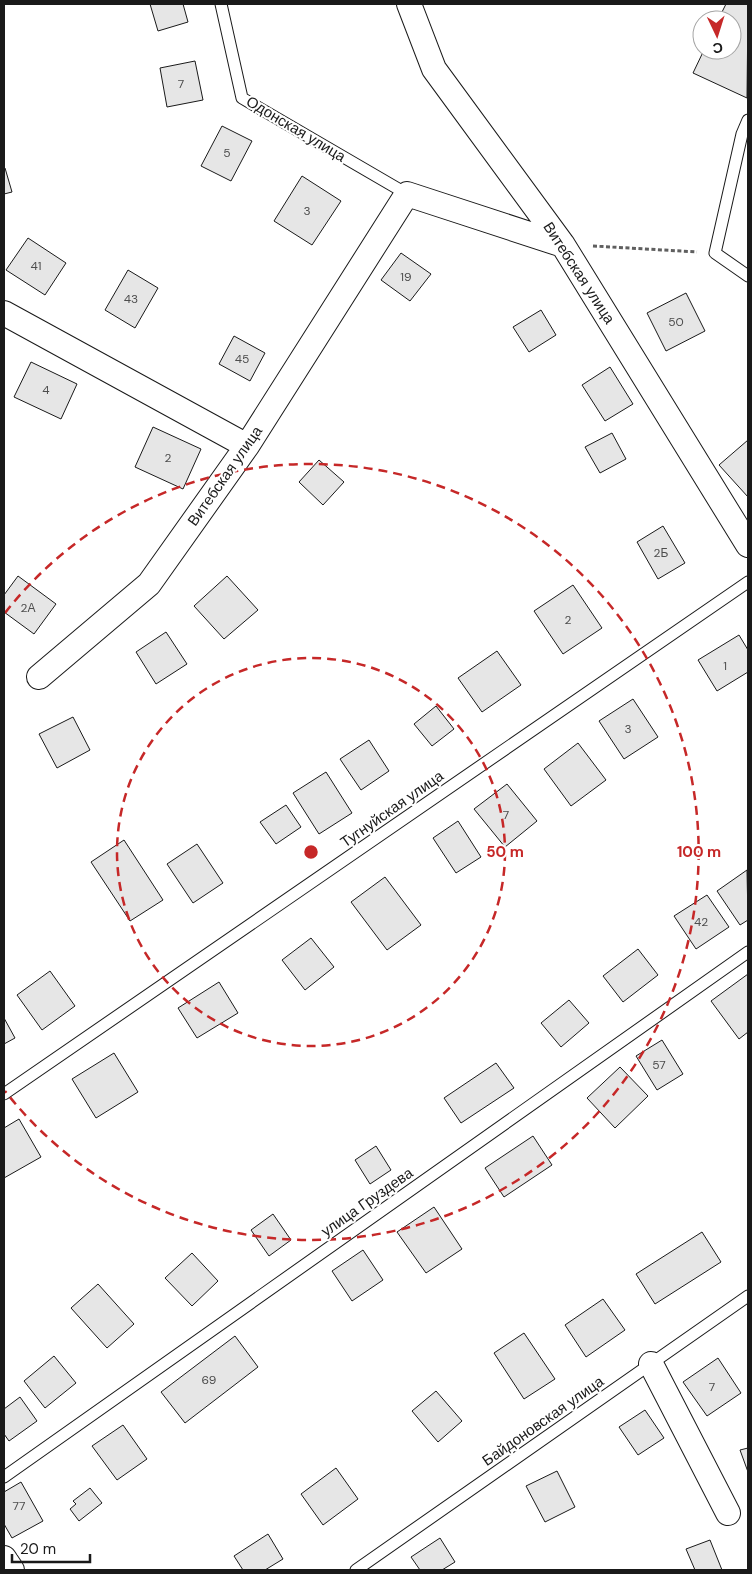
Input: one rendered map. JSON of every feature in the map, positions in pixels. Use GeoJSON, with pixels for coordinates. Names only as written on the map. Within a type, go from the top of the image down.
{"type":"FeatureCollection","features":[{"type":"Feature","properties":{"kind":"street","name":"Витебская улица"},"geometry":{"type":"LineString","coordinates":[[409,4],[434,68],[563,245],[748,545]]}},
{"type":"Feature","properties":{"kind":"street"},"geometry":{"type":"LineString","coordinates":[[407,194],[563,245]]}},
{"type":"Feature","properties":{"kind":"street","name":"Витебская улица"},"geometry":{"type":"LineString","coordinates":[[39,677],[149,584],[247,446],[407,194]]}},
{"type":"Feature","properties":{"kind":"street"},"geometry":{"type":"LineString","coordinates":[[4,313],[247,446]]}},
{"type":"Feature","properties":{"kind":"street"},"geometry":{"type":"LineString","coordinates":[[651,1364],[728,1513]]}},
{"type":"Feature","properties":{"kind":"street"},"geometry":{"type":"LineString","coordinates":[[4,1558],[12,1570]]}},
{"type":"Feature","properties":{"kind":"lane","name":"Одонская улица"},"geometry":{"type":"LineString","coordinates":[[220,4],[242,98],[407,194]]}},
{"type":"Feature","properties":{"kind":"lane"},"geometry":{"type":"LineString","coordinates":[[748,120],[742,134],[715,253],[748,276]]}},
{"type":"Feature","properties":{"kind":"lane","name":"Тугнуйская улица"},"geometry":{"type":"LineString","coordinates":[[4,1094],[748,582]]}},
{"type":"Feature","properties":{"kind":"lane","name":"улица Груздева"},"geometry":{"type":"LineString","coordinates":[[4,1477],[748,952]]}},
{"type":"Feature","properties":{"kind":"lane","name":"Байдоновская улица"},"geometry":{"type":"LineString","coordinates":[[356,1570],[748,1296]]}},
{"type":"Feature","properties":{"kind":"path"},"geometry":{"type":"LineString","coordinates":[[563,245],[715,253]]}},
{"type":"Feature","properties":{"kind":"building"},"geometry":{"type":"Polygon","coordinates":[[[150,4],[183,4],[188,22],[158,31],[150,4]]]}},
{"type":"Feature","properties":{"kind":"building"},"geometry":{"type":"Polygon","coordinates":[[[726,4],[748,4],[747,98],[693,73],[699,60],[742,60],[742,10],[723,10],[726,4]]]}},
{"type":"Feature","properties":{"kind":"building"},"geometry":{"type":"Polygon","coordinates":[[[195,61],[203,100],[167,107],[160,68],[195,61]]]}},
{"type":"Feature","properties":{"kind":"building"},"geometry":{"type":"Polygon","coordinates":[[[222,126],[252,141],[231,181],[201,166],[222,126]]]}},
{"type":"Feature","properties":{"kind":"building"},"geometry":{"type":"Polygon","coordinates":[[[4,169],[12,192],[4,194],[4,169]]]}},
{"type":"Feature","properties":{"kind":"building"},"geometry":{"type":"Polygon","coordinates":[[[302,176],[341,201],[312,245],[274,221],[302,176]]]}},
{"type":"Feature","properties":{"kind":"building"},"geometry":{"type":"Polygon","coordinates":[[[28,238],[66,263],[45,295],[6,270],[28,238]]]}},
{"type":"Feature","properties":{"kind":"building"},"geometry":{"type":"Polygon","coordinates":[[[401,253],[431,274],[410,301],[381,280],[401,253]]]}},
{"type":"Feature","properties":{"kind":"building"},"geometry":{"type":"Polygon","coordinates":[[[128,270],[158,288],[135,328],[105,310],[128,270]]]}},
{"type":"Feature","properties":{"kind":"building"},"geometry":{"type":"Polygon","coordinates":[[[686,293],[705,331],[666,351],[647,313],[686,293]]]}},
{"type":"Feature","properties":{"kind":"building"},"geometry":{"type":"Polygon","coordinates":[[[541,310],[556,335],[529,352],[513,327],[541,310]]]}},
{"type":"Feature","properties":{"kind":"building"},"geometry":{"type":"Polygon","coordinates":[[[234,336],[265,353],[250,381],[219,364],[234,336]]]}},
{"type":"Feature","properties":{"kind":"building"},"geometry":{"type":"Polygon","coordinates":[[[31,362],[77,384],[61,419],[14,397],[31,362]]]}},
{"type":"Feature","properties":{"kind":"building"},"geometry":{"type":"Polygon","coordinates":[[[610,367],[633,404],[605,421],[582,385],[610,367]]]}},
{"type":"Feature","properties":{"kind":"building"},"geometry":{"type":"Polygon","coordinates":[[[153,427],[201,449],[183,489],[135,467],[153,427]]]}},
{"type":"Feature","properties":{"kind":"building"},"geometry":{"type":"Polygon","coordinates":[[[612,433],[626,459],[600,473],[585,447],[612,433]]]}},
{"type":"Feature","properties":{"kind":"building"},"geometry":{"type":"Polygon","coordinates":[[[748,440],[748,497],[719,465],[748,440]]]}},
{"type":"Feature","properties":{"kind":"building"},"geometry":{"type":"Polygon","coordinates":[[[319,460],[344,482],[323,505],[299,482],[319,460]]]}},
{"type":"Feature","properties":{"kind":"building"},"geometry":{"type":"Polygon","coordinates":[[[663,526],[685,563],[658,579],[637,542],[663,526]]]}},
{"type":"Feature","properties":{"kind":"building"},"geometry":{"type":"Polygon","coordinates":[[[18,576],[56,604],[34,634],[4,612],[4,595],[18,576]]]}},
{"type":"Feature","properties":{"kind":"building"},"geometry":{"type":"Polygon","coordinates":[[[227,576],[258,610],[224,639],[194,606],[227,576]]]}},
{"type":"Feature","properties":{"kind":"building"},"geometry":{"type":"Polygon","coordinates":[[[573,585],[602,628],[563,654],[534,611],[573,585]]]}},
{"type":"Feature","properties":{"kind":"building"},"geometry":{"type":"Polygon","coordinates":[[[166,632],[187,664],[156,684],[136,652],[166,632]]]}},
{"type":"Feature","properties":{"kind":"building"},"geometry":{"type":"Polygon","coordinates":[[[739,635],[748,650],[748,672],[717,691],[698,660],[739,635]]]}},
{"type":"Feature","properties":{"kind":"building"},"geometry":{"type":"Polygon","coordinates":[[[497,651],[521,685],[482,712],[458,678],[497,651]]]}},
{"type":"Feature","properties":{"kind":"building"},"geometry":{"type":"Polygon","coordinates":[[[633,699],[658,737],[624,759],[599,721],[633,699]]]}},
{"type":"Feature","properties":{"kind":"building"},"geometry":{"type":"Polygon","coordinates":[[[436,706],[454,729],[432,746],[414,724],[436,706]]]}},
{"type":"Feature","properties":{"kind":"building"},"geometry":{"type":"Polygon","coordinates":[[[73,717],[90,750],[57,768],[39,734],[73,717]]]}},
{"type":"Feature","properties":{"kind":"building"},"geometry":{"type":"Polygon","coordinates":[[[369,740],[389,771],[361,790],[340,759],[369,740]]]}},
{"type":"Feature","properties":{"kind":"building"},"geometry":{"type":"Polygon","coordinates":[[[578,743],[606,780],[571,806],[544,769],[578,743]]]}},
{"type":"Feature","properties":{"kind":"building"},"geometry":{"type":"Polygon","coordinates":[[[326,772],[352,813],[319,834],[293,793],[326,772]]]}},
{"type":"Feature","properties":{"kind":"building"},"geometry":{"type":"Polygon","coordinates":[[[507,784],[537,821],[505,847],[474,809],[507,784]]]}},
{"type":"Feature","properties":{"kind":"building"},"geometry":{"type":"Polygon","coordinates":[[[286,805],[301,827],[276,844],[260,822],[286,805]]]}},
{"type":"Feature","properties":{"kind":"building"},"geometry":{"type":"Polygon","coordinates":[[[458,821],[481,857],[456,873],[433,838],[458,821]]]}},
{"type":"Feature","properties":{"kind":"building"},"geometry":{"type":"Polygon","coordinates":[[[124,840],[163,900],[130,921],[91,862],[124,840]]]}},
{"type":"Feature","properties":{"kind":"building"},"geometry":{"type":"Polygon","coordinates":[[[197,844],[223,883],[193,903],[167,864],[197,844]]]}},
{"type":"Feature","properties":{"kind":"building"},"geometry":{"type":"Polygon","coordinates":[[[747,870],[748,920],[740,925],[717,891],[747,870]]]}},
{"type":"Feature","properties":{"kind":"building"},"geometry":{"type":"Polygon","coordinates":[[[385,877],[421,925],[387,950],[351,902],[385,877]]]}},
{"type":"Feature","properties":{"kind":"building"},"geometry":{"type":"Polygon","coordinates":[[[707,895],[729,927],[696,949],[674,916],[707,895]]]}},
{"type":"Feature","properties":{"kind":"building"},"geometry":{"type":"Polygon","coordinates":[[[311,938],[334,967],[305,990],[282,960],[311,938]]]}},
{"type":"Feature","properties":{"kind":"building"},"geometry":{"type":"Polygon","coordinates":[[[638,949],[658,975],[623,1002],[603,976],[638,949]]]}},
{"type":"Feature","properties":{"kind":"building"},"geometry":{"type":"Polygon","coordinates":[[[50,971],[75,1006],[42,1030],[17,995],[50,971]]]}},
{"type":"Feature","properties":{"kind":"building"},"geometry":{"type":"Polygon","coordinates":[[[748,974],[748,1032],[739,1039],[711,1001],[748,974]]]}},
{"type":"Feature","properties":{"kind":"building"},"geometry":{"type":"Polygon","coordinates":[[[219,982],[238,1013],[197,1038],[178,1008],[219,982]]]}},
{"type":"Feature","properties":{"kind":"building"},"geometry":{"type":"Polygon","coordinates":[[[569,1000],[589,1023],[561,1047],[541,1023],[569,1000]]]}},
{"type":"Feature","properties":{"kind":"building"},"geometry":{"type":"Polygon","coordinates":[[[4,1018],[15,1038],[4,1044],[4,1018]]]}},
{"type":"Feature","properties":{"kind":"building"},"geometry":{"type":"Polygon","coordinates":[[[662,1040],[683,1074],[657,1090],[636,1056],[662,1040]]]}},
{"type":"Feature","properties":{"kind":"building"},"geometry":{"type":"Polygon","coordinates":[[[114,1053],[138,1092],[96,1118],[72,1079],[114,1053]]]}},
{"type":"Feature","properties":{"kind":"building"},"geometry":{"type":"Polygon","coordinates":[[[496,1063],[514,1088],[461,1123],[444,1098],[496,1063]]]}},
{"type":"Feature","properties":{"kind":"building"},"geometry":{"type":"Polygon","coordinates":[[[620,1067],[648,1096],[615,1128],[587,1098],[620,1067]]]}},
{"type":"Feature","properties":{"kind":"building"},"geometry":{"type":"Polygon","coordinates":[[[19,1119],[41,1157],[4,1178],[4,1128],[19,1119]]]}},
{"type":"Feature","properties":{"kind":"building"},"geometry":{"type":"Polygon","coordinates":[[[533,1136],[552,1165],[504,1197],[485,1168],[533,1136]]]}},
{"type":"Feature","properties":{"kind":"building"},"geometry":{"type":"Polygon","coordinates":[[[376,1146],[391,1170],[370,1184],[355,1160],[376,1146]]]}},
{"type":"Feature","properties":{"kind":"building"},"geometry":{"type":"Polygon","coordinates":[[[434,1207],[462,1249],[426,1273],[397,1232],[434,1207]]]}},
{"type":"Feature","properties":{"kind":"building"},"geometry":{"type":"Polygon","coordinates":[[[273,1214],[291,1240],[269,1256],[251,1230],[273,1214]]]}},
{"type":"Feature","properties":{"kind":"building"},"geometry":{"type":"Polygon","coordinates":[[[702,1232],[721,1262],[655,1304],[636,1274],[702,1232]]]}},
{"type":"Feature","properties":{"kind":"building"},"geometry":{"type":"Polygon","coordinates":[[[363,1250],[383,1280],[352,1301],[332,1271],[363,1250]]]}},
{"type":"Feature","properties":{"kind":"building"},"geometry":{"type":"Polygon","coordinates":[[[192,1253],[218,1281],[192,1306],[165,1278],[192,1253]]]}},
{"type":"Feature","properties":{"kind":"building"},"geometry":{"type":"Polygon","coordinates":[[[98,1284],[134,1324],[107,1348],[71,1308],[98,1284]]]}},
{"type":"Feature","properties":{"kind":"building"},"geometry":{"type":"Polygon","coordinates":[[[603,1299],[625,1330],[586,1357],[565,1325],[603,1299]]]}},
{"type":"Feature","properties":{"kind":"building"},"geometry":{"type":"Polygon","coordinates":[[[524,1333],[555,1379],[524,1399],[494,1353],[524,1333]]]}},
{"type":"Feature","properties":{"kind":"building"},"geometry":{"type":"Polygon","coordinates":[[[235,1336],[258,1367],[185,1423],[161,1392],[235,1336]]]}},
{"type":"Feature","properties":{"kind":"building"},"geometry":{"type":"Polygon","coordinates":[[[54,1356],[76,1383],[45,1408],[24,1381],[54,1356]]]}},
{"type":"Feature","properties":{"kind":"building"},"geometry":{"type":"Polygon","coordinates":[[[718,1358],[741,1393],[707,1416],[683,1382],[718,1358]]]}},
{"type":"Feature","properties":{"kind":"building"},"geometry":{"type":"Polygon","coordinates":[[[436,1391],[462,1421],[438,1442],[412,1411],[436,1391]]]}},
{"type":"Feature","properties":{"kind":"building"},"geometry":{"type":"Polygon","coordinates":[[[20,1397],[37,1421],[9,1441],[4,1434],[4,1409],[20,1397]]]}},
{"type":"Feature","properties":{"kind":"building"},"geometry":{"type":"Polygon","coordinates":[[[645,1410],[664,1438],[638,1455],[619,1427],[645,1410]]]}},
{"type":"Feature","properties":{"kind":"building"},"geometry":{"type":"Polygon","coordinates":[[[123,1425],[147,1459],[117,1480],[92,1446],[123,1425]]]}},
{"type":"Feature","properties":{"kind":"building"},"geometry":{"type":"Polygon","coordinates":[[[748,1448],[748,1472],[740,1450],[748,1448]]]}},
{"type":"Feature","properties":{"kind":"building"},"geometry":{"type":"Polygon","coordinates":[[[336,1468],[358,1499],[323,1525],[301,1494],[336,1468]]]}},
{"type":"Feature","properties":{"kind":"building"},"geometry":{"type":"Polygon","coordinates":[[[557,1471],[575,1507],[545,1522],[526,1486],[557,1471]]]}},
{"type":"Feature","properties":{"kind":"building"},"geometry":{"type":"Polygon","coordinates":[[[21,1482],[43,1521],[12,1538],[4,1524],[4,1492],[21,1482]]]}},
{"type":"Feature","properties":{"kind":"building"},"geometry":{"type":"Polygon","coordinates":[[[90,1488],[102,1503],[79,1521],[70,1509],[76,1504],[73,1501],[90,1488]]]}},
{"type":"Feature","properties":{"kind":"building"},"geometry":{"type":"Polygon","coordinates":[[[268,1534],[283,1559],[265,1570],[243,1570],[234,1556],[268,1534]]]}},
{"type":"Feature","properties":{"kind":"building"},"geometry":{"type":"Polygon","coordinates":[[[440,1538],[455,1562],[442,1570],[420,1570],[411,1557],[440,1538]]]}},
{"type":"Feature","properties":{"kind":"building"},"geometry":{"type":"Polygon","coordinates":[[[710,1540],[722,1570],[695,1570],[686,1549],[710,1540]]]}}]}
